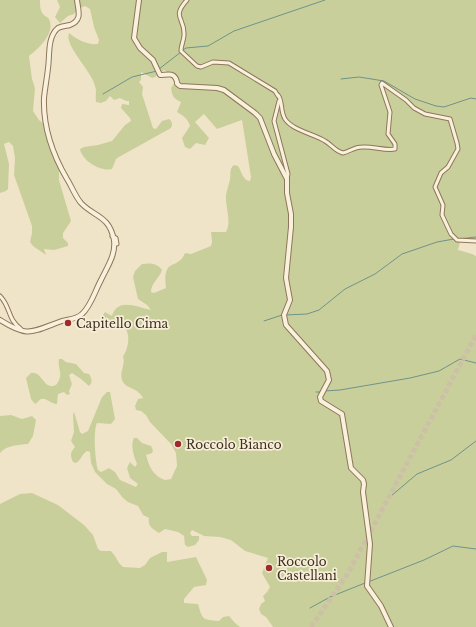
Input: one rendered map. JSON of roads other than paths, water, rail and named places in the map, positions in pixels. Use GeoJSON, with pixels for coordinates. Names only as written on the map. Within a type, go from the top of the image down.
{"type":"FeatureCollection","features":[{"type":"Feature","properties":{"kind":"street"},"geometry":{"type":"LineString","coordinates":[[0,320],[20,331],[24,331],[41,329],[60,321],[76,317],[84,312],[88,306],[110,262],[114,249],[112,236],[105,220],[84,206],[74,192],[56,157],[48,134],[45,119],[45,91],[52,37],[54,31],[58,28],[71,24],[77,20],[79,12],[77,0]]}},
{"type":"Feature","properties":{"kind":"street"},"geometry":{"type":"LineString","coordinates":[[139,0],[134,38],[140,48],[151,57],[160,75],[171,74],[175,77],[180,86],[217,88],[224,90],[255,113],[260,118],[274,154],[287,179]]}},
{"type":"Feature","properties":{"kind":"street"},"geometry":{"type":"LineString","coordinates":[[187,0],[178,12],[184,36],[181,47],[183,52],[197,66],[201,67],[213,62],[229,63],[275,90],[280,98],[284,118],[290,124],[327,142],[337,152],[343,153],[354,148],[362,147],[376,147],[390,150],[395,149],[395,144],[388,134],[390,112],[381,85],[382,83],[406,100],[414,108],[425,114],[450,119],[458,149],[448,167],[441,172],[437,181],[436,192],[443,205],[442,215],[451,234],[457,240],[476,241]]}},
{"type":"Feature","properties":{"kind":"street"},"geometry":{"type":"LineString","coordinates":[[278,95],[279,102],[274,121],[288,174],[287,193],[291,214],[286,278],[290,300],[284,316],[286,324],[327,371],[329,380],[320,398],[321,401],[342,414],[351,468],[363,480],[364,484],[363,492],[370,544],[367,585],[381,606],[391,627]]}},
{"type":"Feature","properties":{"kind":"street"},"geometry":{"type":"LineString","coordinates":[[112,236],[116,238],[117,244]]}},
{"type":"Feature","properties":{"kind":"street"},"geometry":{"type":"LineString","coordinates":[[0,296],[6,304],[10,318],[24,331]]}},
{"type":"Feature","properties":{"kind":"waterway"},"geometry":{"type":"LineString","coordinates":[[183,50],[186,48],[208,46],[234,31],[325,0]]}},
{"type":"Feature","properties":{"kind":"waterway"},"geometry":{"type":"LineString","coordinates":[[159,69],[181,52]]}},
{"type":"Feature","properties":{"kind":"waterway"},"geometry":{"type":"LineString","coordinates":[[103,94],[132,77],[157,71]]}},
{"type":"Feature","properties":{"kind":"waterway"},"geometry":{"type":"LineString","coordinates":[[341,79],[359,77],[384,81],[415,99],[436,106],[444,107],[471,98],[476,99]]}},
{"type":"Feature","properties":{"kind":"waterway"},"geometry":{"type":"LineString","coordinates":[[459,239],[476,237]]}},
{"type":"Feature","properties":{"kind":"waterway"},"geometry":{"type":"LineString","coordinates":[[285,315],[307,314],[319,310],[345,289],[375,274],[402,254],[437,242],[454,239]]}},
{"type":"Feature","properties":{"kind":"waterway"},"geometry":{"type":"LineString","coordinates":[[264,321],[282,315]]}},
{"type":"Feature","properties":{"kind":"waterway"},"geometry":{"type":"LineString","coordinates":[[324,391],[340,390],[410,378],[439,371],[460,359],[476,363]]}},
{"type":"Feature","properties":{"kind":"waterway"},"geometry":{"type":"LineString","coordinates":[[316,392],[321,392]]}},
{"type":"Feature","properties":{"kind":"waterway"},"geometry":{"type":"LineString","coordinates":[[391,496],[417,474],[451,460],[476,441]]}},
{"type":"Feature","properties":{"kind":"waterway"},"geometry":{"type":"LineString","coordinates":[[368,582],[424,560],[453,546],[476,549]]}},
{"type":"Feature","properties":{"kind":"waterway"},"geometry":{"type":"LineString","coordinates":[[310,608],[330,597],[365,583]]}},
{"type":"Feature","properties":{"kind":"tunnel"},"geometry":{"type":"LineString","coordinates":[[311,627],[347,575],[476,335]]}},
{"type":"Feature","properties":{"kind":"place","name":"Capitello Cima"},"geometry":{"type":"Point","coordinates":[68,323]}},
{"type":"Feature","properties":{"kind":"place","name":"Roccolo Bianco"},"geometry":{"type":"Point","coordinates":[178,444]}},
{"type":"Feature","properties":{"kind":"place","name":"Roccolo Castellani"},"geometry":{"type":"Point","coordinates":[269,568]}}]}
